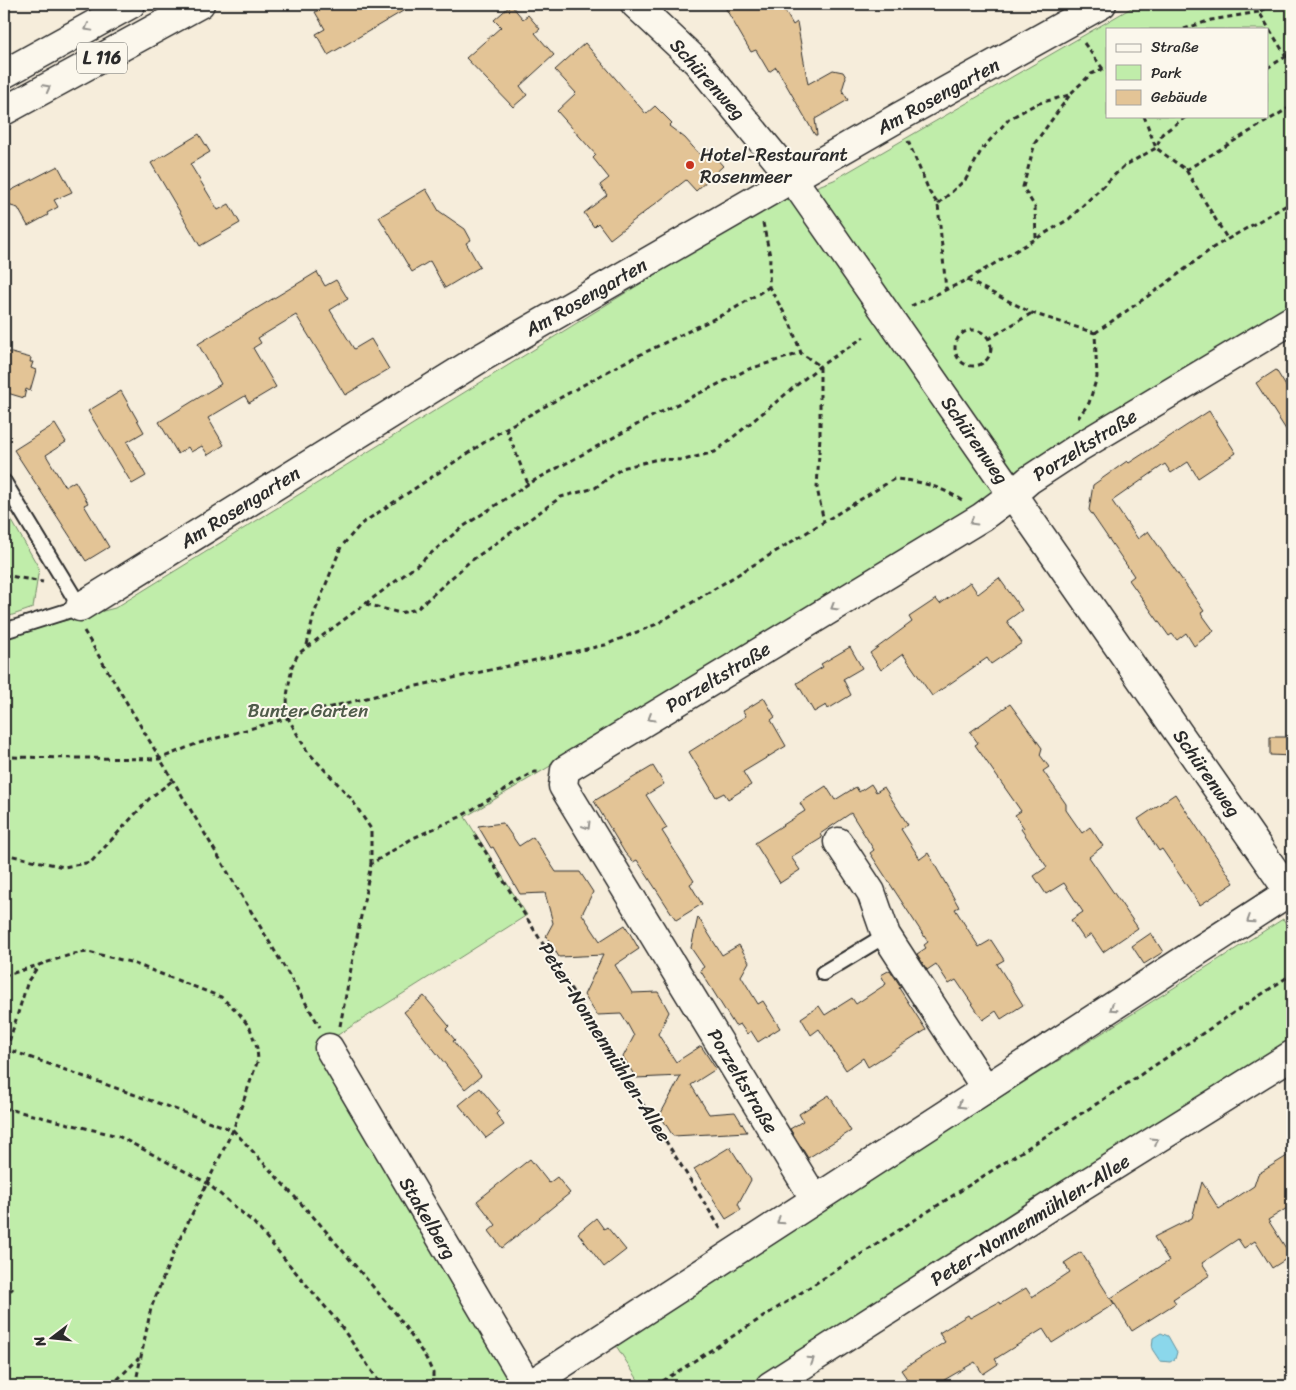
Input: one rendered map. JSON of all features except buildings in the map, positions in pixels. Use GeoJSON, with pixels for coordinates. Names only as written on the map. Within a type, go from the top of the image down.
{"type":"FeatureCollection","features":[{"type":"Feature","properties":{"kind":"street","name":"L 116"},"geometry":{"type":"LineString","coordinates":[[4,74],[131,4]]}},
{"type":"Feature","properties":{"kind":"street","name":"L 116"},"geometry":{"type":"LineString","coordinates":[[4,110],[200,4]]}},
{"type":"Feature","properties":{"kind":"street","name":"Schürenweg"},"geometry":{"type":"LineString","coordinates":[[635,4],[697,62],[792,178],[1291,892]]}},
{"type":"Feature","properties":{"kind":"street","name":"Am Rosengarten"},"geometry":{"type":"LineString","coordinates":[[80,606],[479,359],[899,117],[1102,4]]}},
{"type":"Feature","properties":{"kind":"street","name":"Porzeltstraße"},"geometry":{"type":"LineString","coordinates":[[814,1198],[562,786],[565,770],[982,517],[1013,494],[1028,480],[1078,448],[1292,320]]}},
{"type":"Feature","properties":{"kind":"street"},"geometry":{"type":"LineString","coordinates":[[838,842],[871,892],[886,935],[986,1089]]}},
{"type":"Feature","properties":{"kind":"street"},"geometry":{"type":"LineString","coordinates":[[528,1386],[814,1198],[1291,892]]}},
{"type":"Feature","properties":{"kind":"street","name":"Stakelberg"},"geometry":{"type":"LineString","coordinates":[[328,1048],[528,1386]]}},
{"type":"Feature","properties":{"kind":"street","name":"Peter-Nonnenmühlen-Allee"},"geometry":{"type":"LineString","coordinates":[[770,1386],[1061,1199],[1292,1055]]}},
{"type":"Feature","properties":{"kind":"lane"},"geometry":{"type":"LineString","coordinates":[[4,482],[80,606]]}},
{"type":"Feature","properties":{"kind":"lane","name":"Am Rosengarten"},"geometry":{"type":"LineString","coordinates":[[4,631],[80,606]]}},
{"type":"Feature","properties":{"kind":"lane"},"geometry":{"type":"LineString","coordinates":[[823,973],[886,935]]}},
{"type":"Feature","properties":{"kind":"path"},"geometry":{"type":"LineString","coordinates":[[1187,28],[1211,20],[1258,12],[1272,4]]}},
{"type":"Feature","properties":{"kind":"path"},"geometry":{"type":"LineString","coordinates":[[1258,12],[1292,66]]}},
{"type":"Feature","properties":{"kind":"path"},"geometry":{"type":"LineString","coordinates":[[1036,239],[1035,207],[1023,187],[1035,142],[1069,95],[1091,74],[1105,68],[1069,23]]}},
{"type":"Feature","properties":{"kind":"path"},"geometry":{"type":"LineString","coordinates":[[1268,67],[1292,54]]}},
{"type":"Feature","properties":{"kind":"path"},"geometry":{"type":"LineString","coordinates":[[938,204],[966,179],[982,149],[1009,119],[1036,104],[1069,95]]}},
{"type":"Feature","properties":{"kind":"path"},"geometry":{"type":"LineString","coordinates":[[1186,170],[1292,106]]}},
{"type":"Feature","properties":{"kind":"path"},"geometry":{"type":"LineString","coordinates":[[899,117],[930,193],[938,204],[946,290]]}},
{"type":"Feature","properties":{"kind":"path"},"geometry":{"type":"LineString","coordinates":[[1145,118],[1156,148],[1186,170],[1228,240]]}},
{"type":"Feature","properties":{"kind":"path"},"geometry":{"type":"LineString","coordinates":[[910,307],[967,280],[1069,219],[1124,166],[1156,148],[1162,134],[1184,118]]}},
{"type":"Feature","properties":{"kind":"path"},"geometry":{"type":"LineString","coordinates":[[753,201],[763,223],[770,256],[769,287],[790,323],[801,353],[820,366]]}},
{"type":"Feature","properties":{"kind":"path"},"geometry":{"type":"LineString","coordinates":[[1095,333],[1168,282],[1214,246],[1228,240],[1292,202]]}},
{"type":"Feature","properties":{"kind":"path"},"geometry":{"type":"LineString","coordinates":[[967,280],[989,293],[1032,313],[1095,333]]}},
{"type":"Feature","properties":{"kind":"path"},"geometry":{"type":"LineString","coordinates":[[307,646],[314,614],[341,547],[361,524],[506,428],[620,364],[732,310],[769,287]]}},
{"type":"Feature","properties":{"kind":"path"},"geometry":{"type":"LineString","coordinates":[[988,339],[1032,313]]}},
{"type":"Feature","properties":{"kind":"path"},"geometry":{"type":"LineString","coordinates":[[971,330],[981,332],[988,339],[991,349],[988,358],[980,365],[970,366],[960,361],[955,353],[956,342],[961,334],[971,330]]}},
{"type":"Feature","properties":{"kind":"path"},"geometry":{"type":"LineString","coordinates":[[1078,448],[1075,426],[1079,416],[1089,403],[1097,377],[1095,333]]}},
{"type":"Feature","properties":{"kind":"path"},"geometry":{"type":"LineString","coordinates":[[366,604],[400,613],[417,609],[468,563],[561,497],[595,488],[622,468],[658,459],[684,460],[715,452],[820,366],[864,337]]}},
{"type":"Feature","properties":{"kind":"path"},"geometry":{"type":"LineString","coordinates":[[328,1048],[341,1026],[371,864],[370,829],[350,797],[307,751],[288,718],[287,696],[292,666],[298,654],[366,604],[461,528],[528,484],[653,416],[749,369],[801,353]]}},
{"type":"Feature","properties":{"kind":"path"},"geometry":{"type":"LineString","coordinates":[[820,366],[820,436],[817,488],[824,522]]}},
{"type":"Feature","properties":{"kind":"path"},"geometry":{"type":"LineString","coordinates":[[506,428],[528,484]]}},
{"type":"Feature","properties":{"kind":"path"},"geometry":{"type":"LineString","coordinates":[[4,758],[159,759],[196,744],[288,718],[398,690],[605,644],[657,624],[894,480],[910,480],[951,493],[970,504],[982,517]]}},
{"type":"Feature","properties":{"kind":"path"},"geometry":{"type":"LineString","coordinates":[[80,606],[81,626],[324,1035],[328,1048]]}},
{"type":"Feature","properties":{"kind":"path"},"geometry":{"type":"LineString","coordinates":[[371,864],[413,838],[460,817],[534,772],[565,770]]}},
{"type":"Feature","properties":{"kind":"path"},"geometry":{"type":"LineString","coordinates":[[4,854],[64,867],[91,862],[150,798],[172,781]]}},
{"type":"Feature","properties":{"kind":"path","name":"Peter-Nonnenmühlen-Allee"},"geometry":{"type":"LineString","coordinates":[[475,835],[734,1251]]}},
{"type":"Feature","properties":{"kind":"path"},"geometry":{"type":"LineString","coordinates":[[4,976],[73,954],[88,952],[122,960],[221,998],[238,1012],[250,1028],[257,1048],[258,1060],[233,1130],[175,1249],[151,1308],[135,1386]]}},
{"type":"Feature","properties":{"kind":"path"},"geometry":{"type":"LineString","coordinates":[[4,1058],[5,1049],[28,981],[40,965]]}},
{"type":"Feature","properties":{"kind":"path"},"geometry":{"type":"LineString","coordinates":[[655,1386],[1095,1105],[1292,974]]}},
{"type":"Feature","properties":{"kind":"path"},"geometry":{"type":"LineString","coordinates":[[5,1049],[233,1130],[319,1222],[397,1315],[426,1358],[433,1373],[433,1386]]}},
{"type":"Feature","properties":{"kind":"path"},"geometry":{"type":"LineString","coordinates":[[4,1108],[118,1136],[207,1183],[254,1223],[338,1322],[382,1386]]}},
{"type":"Feature","properties":{"kind":"path"},"geometry":{"type":"LineString","coordinates":[[4,1297],[13,1288]]}},
{"type":"Feature","properties":{"kind":"path"},"geometry":{"type":"LineString","coordinates":[[111,1386],[140,1357]]}},
{"type":"Feature","properties":{"kind":"green space","name":"Bunter Garten"},"geometry":{"type":"Polygon","coordinates":[[[1138,4],[1292,4],[1292,306],[982,508],[465,817],[527,915],[314,1050],[518,1386],[4,1386],[4,636],[115,608],[768,205],[834,180],[1138,4]]]}},
{"type":"Feature","properties":{"kind":"green space"},"geometry":{"type":"Polygon","coordinates":[[[4,507],[39,568],[33,608],[4,618],[4,507]]]}},
{"type":"Feature","properties":{"kind":"green space"},"geometry":{"type":"Polygon","coordinates":[[[1283,919],[1292,932],[1292,1042],[759,1386],[642,1386],[613,1341],[1283,919]]]}},
{"type":"Feature","properties":{"kind":"water"},"geometry":{"type":"Polygon","coordinates":[[[1161,1333],[1168,1336],[1177,1352],[1175,1359],[1170,1362],[1160,1361],[1152,1349],[1153,1338],[1161,1333]]]}},
{"type":"Feature","properties":{"kind":"place","name":"Hotel-Restaurant Rosenmeer"},"geometry":{"type":"Point","coordinates":[690,165]}}]}
